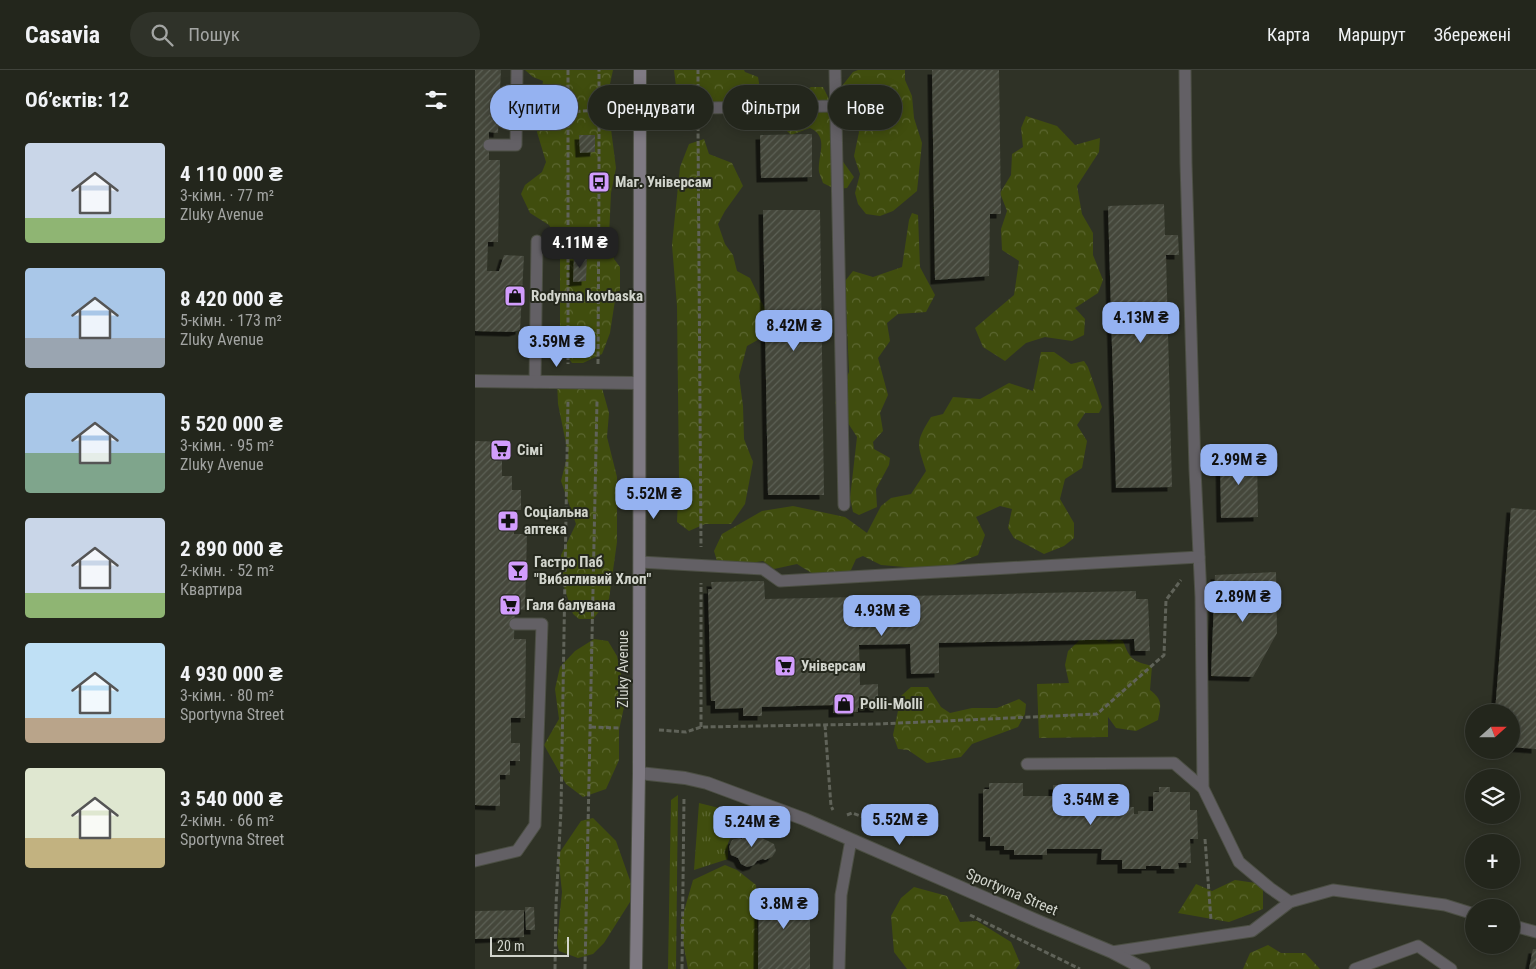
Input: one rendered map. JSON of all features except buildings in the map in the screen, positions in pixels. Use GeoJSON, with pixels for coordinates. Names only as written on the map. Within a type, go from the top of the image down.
{"type":"FeatureCollection","features":[{"type":"Feature","properties":{"kind":"main road","name":"Zluky Avenue"},"geometry":{"type":"LineString","coordinates":[[640,70],[640,85]]}},
{"type":"Feature","properties":{"kind":"main road","name":"Zluky Avenue"},"geometry":{"type":"LineString","coordinates":[[636,969],[641,562],[639,383],[641,130]]}},
{"type":"Feature","properties":{"kind":"street"},"geometry":{"type":"LineString","coordinates":[[475,381],[639,383]]}},
{"type":"Feature","properties":{"kind":"street","name":"Sportyvna Street"},"geometry":{"type":"LineString","coordinates":[[639,774],[685,778],[707,783],[780,809],[1112,952],[1144,969]]}},
{"type":"Feature","properties":{"kind":"lane"},"geometry":{"type":"LineString","coordinates":[[489,146],[516,145],[517,70]]}},
{"type":"Feature","properties":{"kind":"lane"},"geometry":{"type":"LineString","coordinates":[[835,70],[835,85]]}},
{"type":"Feature","properties":{"kind":"lane"},"geometry":{"type":"LineString","coordinates":[[1185,70],[1186,173],[1201,597],[1203,788]]}},
{"type":"Feature","properties":{"kind":"lane"},"geometry":{"type":"LineString","coordinates":[[713,107],[828,106]]}},
{"type":"Feature","properties":{"kind":"lane"},"geometry":{"type":"LineString","coordinates":[[836,130],[844,505]]}},
{"type":"Feature","properties":{"kind":"lane"},"geometry":{"type":"LineString","coordinates":[[535,382],[537,241]]}},
{"type":"Feature","properties":{"kind":"lane"},"geometry":{"type":"LineString","coordinates":[[641,562],[763,568],[780,581],[1199,557]]}},
{"type":"Feature","properties":{"kind":"lane"},"geometry":{"type":"LineString","coordinates":[[475,861],[517,851],[535,825],[542,624],[515,624]]}},
{"type":"Feature","properties":{"kind":"lane"},"geometry":{"type":"LineString","coordinates":[[1027,764],[1174,763],[1203,788],[1239,862],[1290,902]]}},
{"type":"Feature","properties":{"kind":"lane"},"geometry":{"type":"LineString","coordinates":[[839,969],[841,895],[851,840]]}},
{"type":"Feature","properties":{"kind":"lane"},"geometry":{"type":"LineString","coordinates":[[1112,952],[1252,931],[1290,902],[1333,890],[1445,905],[1465,911]]}},
{"type":"Feature","properties":{"kind":"lane"},"geometry":{"type":"LineString","coordinates":[[1520,928],[1536,932]]}},
{"type":"Feature","properties":{"kind":"lane"},"geometry":{"type":"LineString","coordinates":[[1359,968],[1418,946],[1451,969]]}},
{"type":"Feature","properties":{"kind":"path"},"geometry":{"type":"LineString","coordinates":[[568,70],[568,85]]}},
{"type":"Feature","properties":{"kind":"path"},"geometry":{"type":"LineString","coordinates":[[599,70],[599,85]]}},
{"type":"Feature","properties":{"kind":"path"},"geometry":{"type":"LineString","coordinates":[[698,70],[698,85]]}},
{"type":"Feature","properties":{"kind":"path"},"geometry":{"type":"LineString","coordinates":[[555,969],[561,810],[568,382],[568,130]]}},
{"type":"Feature","properties":{"kind":"path"},"geometry":{"type":"LineString","coordinates":[[585,969],[598,383],[599,130]]}},
{"type":"Feature","properties":{"kind":"path"},"geometry":{"type":"LineString","coordinates":[[698,130],[701,727]]}},
{"type":"Feature","properties":{"kind":"path"},"geometry":{"type":"LineString","coordinates":[[685,732],[701,727],[825,725],[1097,714],[1164,655],[1166,600],[1199,557]]}},
{"type":"Feature","properties":{"kind":"path"},"geometry":{"type":"LineString","coordinates":[[825,725],[831,806],[834,813]]}},
{"type":"Feature","properties":{"kind":"path"},"geometry":{"type":"LineString","coordinates":[[682,969],[684,795]]}},
{"type":"Feature","properties":{"kind":"path"},"geometry":{"type":"LineString","coordinates":[[852,813],[914,835]]}},
{"type":"Feature","properties":{"kind":"path"},"geometry":{"type":"LineString","coordinates":[[1205,837],[1212,936]]}},
{"type":"Feature","properties":{"kind":"green space"},"geometry":{"type":"Polygon","coordinates":[[[525,70],[613,70],[610,85],[588,85],[588,130],[611,130],[616,168],[611,193],[609,237],[614,259],[620,267],[620,290],[615,300],[610,333],[602,354],[583,363],[572,363],[560,346],[560,244],[549,225],[530,213],[521,194],[525,185],[542,172],[546,162],[538,130],[578,130],[578,85],[542,85],[543,81],[533,77],[525,70]]]}},
{"type":"Feature","properties":{"kind":"green space"},"geometry":{"type":"Polygon","coordinates":[[[674,70],[744,70],[758,77],[759,85],[723,85],[723,109],[713,108],[713,85],[676,85],[674,70]]]}},
{"type":"Feature","properties":{"kind":"green space"},"geometry":{"type":"Polygon","coordinates":[[[858,70],[905,70],[905,80],[912,96],[914,118],[922,143],[917,191],[893,211],[880,216],[866,214],[858,204],[855,193],[860,174],[854,156],[858,130],[902,130],[902,85],[843,85],[853,72],[858,70]]]}},
{"type":"Feature","properties":{"kind":"green space"},"geometry":{"type":"Polygon","coordinates":[[[818,87],[823,87],[828,97],[828,130],[840,130],[839,156],[854,177],[847,188],[835,189],[823,183],[819,172],[821,142],[820,136],[813,130],[818,130],[818,87]]]}},
{"type":"Feature","properties":{"kind":"green space"},"geometry":{"type":"Polygon","coordinates":[[[1026,116],[1057,126],[1075,145],[1100,138],[1099,152],[1077,186],[1082,214],[1093,233],[1093,255],[1103,280],[1098,293],[1075,308],[1085,319],[1084,335],[1072,341],[1045,337],[1026,343],[1005,361],[983,347],[975,328],[1014,295],[1019,261],[1002,250],[1001,229],[1007,211],[1000,193],[1011,175],[1012,154],[1023,147],[1021,128],[1026,116]]]}},
{"type":"Feature","properties":{"kind":"green space"},"geometry":{"type":"Polygon","coordinates":[[[786,130],[805,130],[791,135],[786,130]]]}},
{"type":"Feature","properties":{"kind":"green space"},"geometry":{"type":"Polygon","coordinates":[[[704,139],[709,154],[732,163],[743,186],[718,224],[725,244],[733,255],[737,271],[750,278],[767,313],[763,337],[747,346],[739,376],[743,406],[744,439],[753,462],[745,504],[731,524],[705,524],[689,531],[677,522],[679,478],[677,306],[672,245],[680,167],[689,144],[704,139]]]}},
{"type":"Feature","properties":{"kind":"green space"},"geometry":{"type":"Polygon","coordinates":[[[912,213],[918,215],[920,267],[935,295],[926,312],[898,314],[887,323],[890,341],[878,358],[888,395],[880,413],[883,431],[873,442],[874,449],[890,458],[889,465],[876,489],[877,507],[859,515],[853,512],[850,498],[857,437],[835,403],[849,372],[845,281],[853,271],[873,277],[902,267],[909,220],[912,213]]]}},
{"type":"Feature","properties":{"kind":"green space"},"geometry":{"type":"Polygon","coordinates":[[[1041,352],[1054,352],[1071,364],[1084,361],[1088,367],[1102,407],[1099,413],[1085,413],[1077,425],[1087,441],[1082,468],[1065,479],[1060,499],[1074,523],[1074,538],[1064,546],[1044,554],[1014,538],[1008,528],[1012,509],[1000,506],[976,517],[985,535],[978,555],[940,570],[881,565],[863,556],[856,559],[851,570],[829,578],[818,576],[797,564],[774,569],[763,561],[719,568],[714,551],[722,534],[762,511],[793,506],[845,517],[867,533],[881,506],[891,498],[911,494],[926,471],[919,443],[922,432],[931,417],[943,414],[953,397],[980,399],[1009,383],[1033,391],[1041,352]]]}},
{"type":"Feature","properties":{"kind":"green space"},"geometry":{"type":"Polygon","coordinates":[[[583,376],[591,379],[602,388],[609,413],[607,437],[617,477],[617,542],[609,599],[593,619],[579,619],[573,614],[561,578],[561,555],[576,524],[561,481],[568,453],[558,404],[557,380],[583,376]]]}},
{"type":"Feature","properties":{"kind":"green space"},"geometry":{"type":"Polygon","coordinates":[[[1097,635],[1109,642],[1118,639],[1123,641],[1133,659],[1152,666],[1150,690],[1160,703],[1158,720],[1136,731],[1116,728],[1108,717],[1108,737],[1039,738],[1037,684],[1069,683],[1065,665],[1068,651],[1083,637],[1097,635]]]}},
{"type":"Feature","properties":{"kind":"green space"},"geometry":{"type":"Polygon","coordinates":[[[594,639],[608,641],[617,656],[626,698],[619,730],[619,760],[606,789],[583,797],[566,784],[544,745],[559,719],[555,689],[560,667],[575,651],[594,639]]]}},
{"type":"Feature","properties":{"kind":"green space"},"geometry":{"type":"Polygon","coordinates":[[[911,687],[928,687],[941,707],[950,713],[972,708],[997,708],[1019,699],[1026,704],[1025,714],[1018,727],[972,744],[961,757],[927,763],[908,750],[898,749],[893,735],[901,696],[911,687]]]}},
{"type":"Feature","properties":{"kind":"green space"},"geometry":{"type":"Polygon","coordinates":[[[678,795],[676,969],[668,969],[671,800],[678,795]]]}},
{"type":"Feature","properties":{"kind":"green space"},"geometry":{"type":"Polygon","coordinates":[[[699,803],[747,815],[728,843],[728,859],[694,870],[699,803]]]}},
{"type":"Feature","properties":{"kind":"green space"},"geometry":{"type":"Polygon","coordinates":[[[593,818],[616,841],[632,886],[630,902],[604,943],[593,954],[578,958],[559,951],[557,943],[562,892],[558,855],[581,821],[593,818]]]}},
{"type":"Feature","properties":{"kind":"green space"},"geometry":{"type":"Polygon","coordinates":[[[725,865],[737,870],[756,885],[759,969],[688,969],[680,925],[693,880],[725,865]]]}},
{"type":"Feature","properties":{"kind":"green space"},"geometry":{"type":"Polygon","coordinates":[[[1235,880],[1263,884],[1263,909],[1229,922],[1178,913],[1196,884],[1212,891],[1235,880]]]}},
{"type":"Feature","properties":{"kind":"green space"},"geometry":{"type":"Polygon","coordinates":[[[914,887],[947,896],[960,922],[977,921],[1011,942],[1020,963],[1016,969],[907,969],[894,952],[891,916],[901,898],[914,887]]]}},
{"type":"Feature","properties":{"kind":"green space"},"geometry":{"type":"Polygon","coordinates":[[[1268,945],[1281,953],[1305,953],[1320,969],[1243,969],[1250,953],[1268,945]]]}},
{"type":"Feature","properties":{"kind":"place","name":"Маг. Універсам"},"geometry":{"type":"Point","coordinates":[599,182]}},
{"type":"Feature","properties":{"kind":"place","name":"Rodynna kovbaska"},"geometry":{"type":"Point","coordinates":[515,296]}},
{"type":"Feature","properties":{"kind":"place","name":"Сімі"},"geometry":{"type":"Point","coordinates":[501,450]}},
{"type":"Feature","properties":{"kind":"place","name":"Соціальна аптека"},"geometry":{"type":"Point","coordinates":[508,521]}},
{"type":"Feature","properties":{"kind":"place","name":"Гастро Паб \"Вибагливий Хлоп\""},"geometry":{"type":"Point","coordinates":[518,571]}},
{"type":"Feature","properties":{"kind":"place","name":"Галя балувана"},"geometry":{"type":"Point","coordinates":[510,605]}},
{"type":"Feature","properties":{"kind":"place","name":"Універсам"},"geometry":{"type":"Point","coordinates":[785,666]}},
{"type":"Feature","properties":{"kind":"place","name":"Polli-Molli"},"geometry":{"type":"Point","coordinates":[844,704]}}]}
